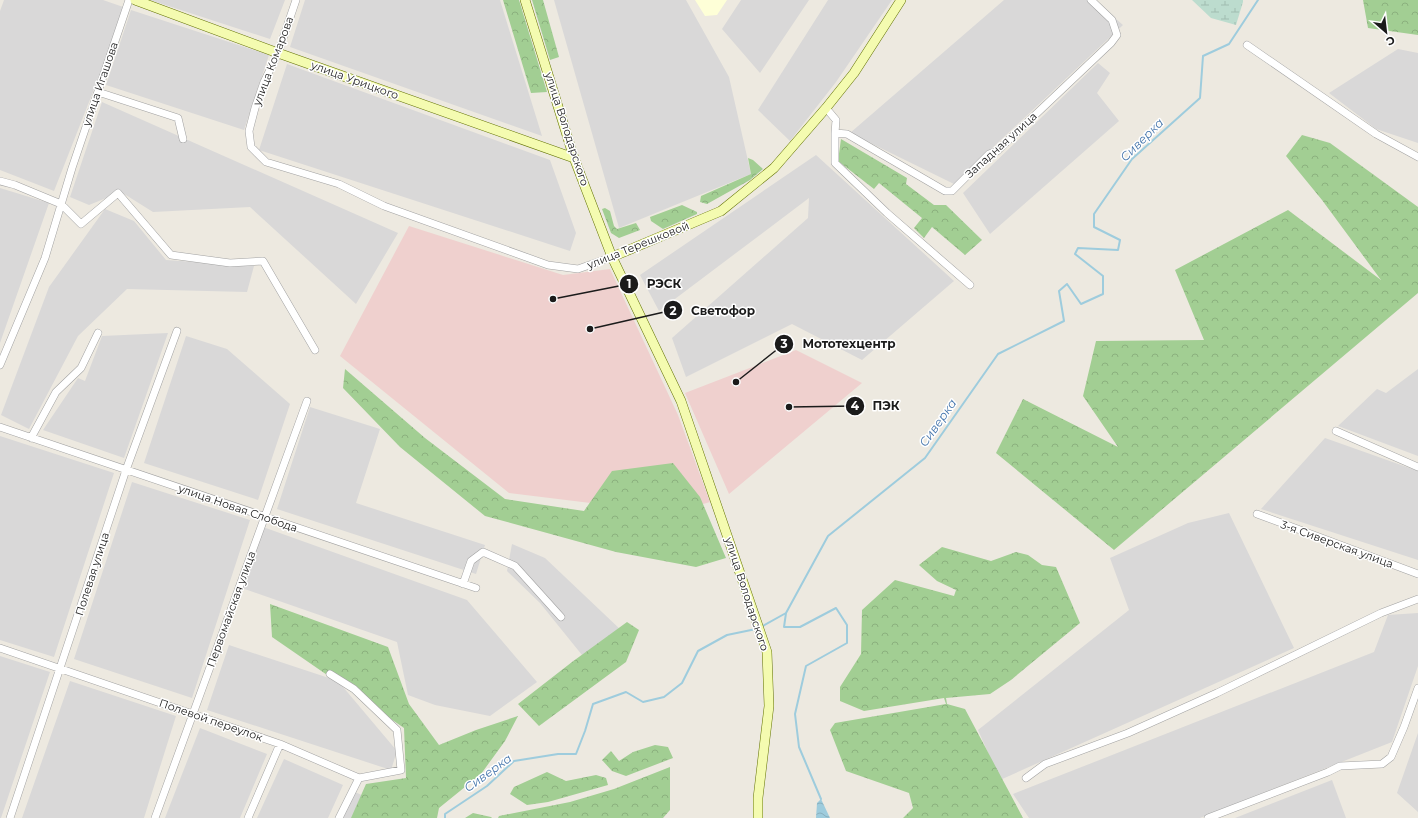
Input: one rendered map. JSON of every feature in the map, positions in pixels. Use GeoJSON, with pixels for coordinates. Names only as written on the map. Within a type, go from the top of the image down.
{"type":"FeatureCollection","features":[{"type":"Feature","properties":{"kind":"main road","name":"улица Урицкого"},"geometry":{"type":"LineString","coordinates":[[136,0],[278,53],[574,158]]}},
{"type":"Feature","properties":{"kind":"main road","name":"улица Володарского"},"geometry":{"type":"LineString","coordinates":[[525,0],[574,158],[612,257],[680,401],[723,520],[768,652],[769,706],[758,798],[758,818]]}},
{"type":"Feature","properties":{"kind":"main road","name":"улица Терешковой"},"geometry":{"type":"LineString","coordinates":[[612,257],[721,211],[774,168],[854,73],[901,0]]}},
{"type":"Feature","properties":{"kind":"street","name":"улица Игашова"},"geometry":{"type":"LineString","coordinates":[[0,365],[45,258],[72,168],[129,0]]}},
{"type":"Feature","properties":{"kind":"street","name":"улица Комарова"},"geometry":{"type":"LineString","coordinates":[[251,147],[250,131],[255,108],[264,82],[278,53],[296,0]]}},
{"type":"Feature","properties":{"kind":"street","name":"Западная улица"},"geometry":{"type":"LineString","coordinates":[[834,133],[847,134],[944,191],[952,191],[988,154],[997,151],[1111,44],[1117,35],[1112,20],[1091,0]]}},
{"type":"Feature","properties":{"kind":"street"},"geometry":{"type":"LineString","coordinates":[[1247,45],[1376,134],[1418,157]]}},
{"type":"Feature","properties":{"kind":"street"},"geometry":{"type":"LineString","coordinates":[[98,92],[178,118],[183,139]]}},
{"type":"Feature","properties":{"kind":"street"},"geometry":{"type":"LineString","coordinates":[[826,108],[836,120],[834,133],[835,163],[887,213],[970,285]]}},
{"type":"Feature","properties":{"kind":"street","name":"улица Терешковой"},"geometry":{"type":"LineString","coordinates":[[251,147],[266,162],[338,184],[384,206],[548,265],[578,269],[612,257]]}},
{"type":"Feature","properties":{"kind":"street"},"geometry":{"type":"LineString","coordinates":[[0,181],[15,185],[61,204],[80,224],[118,193],[171,255],[230,263],[263,261],[315,350]]}},
{"type":"Feature","properties":{"kind":"street","name":"Полевая улица"},"geometry":{"type":"LineString","coordinates":[[10,818],[126,470],[177,331]]}},
{"type":"Feature","properties":{"kind":"street"},"geometry":{"type":"LineString","coordinates":[[31,438],[56,392],[81,368],[98,333]]}},
{"type":"Feature","properties":{"kind":"street","name":"Первомайская улица"},"geometry":{"type":"LineString","coordinates":[[155,818],[307,401]]}},
{"type":"Feature","properties":{"kind":"street","name":"улица Новая Слобода"},"geometry":{"type":"LineString","coordinates":[[0,427],[264,518],[476,588]]}},
{"type":"Feature","properties":{"kind":"street"},"geometry":{"type":"LineString","coordinates":[[1336,431],[1418,467]]}},
{"type":"Feature","properties":{"kind":"street","name":"3-я Сиверская улица"},"geometry":{"type":"LineString","coordinates":[[1257,514],[1418,574]]}},
{"type":"Feature","properties":{"kind":"street"},"geometry":{"type":"LineString","coordinates":[[463,584],[472,561],[483,552],[515,566],[561,617]]}},
{"type":"Feature","properties":{"kind":"street"},"geometry":{"type":"LineString","coordinates":[[1026,778],[1045,764],[1135,730],[1217,693],[1381,613],[1418,599]]}},
{"type":"Feature","properties":{"kind":"street","name":"Полевой переулок"},"geometry":{"type":"LineString","coordinates":[[0,648],[280,744],[358,778]]}},
{"type":"Feature","properties":{"kind":"street"},"geometry":{"type":"LineString","coordinates":[[330,674],[354,689],[397,730],[401,770],[358,778],[338,818]]}},
{"type":"Feature","properties":{"kind":"street"},"geometry":{"type":"LineString","coordinates":[[1208,818],[1340,766],[1382,764],[1391,757],[1418,688]]}},
{"type":"Feature","properties":{"kind":"street"},"geometry":{"type":"LineString","coordinates":[[248,818],[280,744]]}},
{"type":"Feature","properties":{"kind":"shaded area"},"geometry":{"type":"Polygon","coordinates":[[[4,0],[103,0],[126,8],[54,191],[0,170],[0,11],[4,0]]]}},
{"type":"Feature","properties":{"kind":"shaded area"},"geometry":{"type":"Polygon","coordinates":[[[150,0],[285,0],[270,39],[150,0]]]}},
{"type":"Feature","properties":{"kind":"shaded area"},"geometry":{"type":"Polygon","coordinates":[[[305,0],[500,0],[542,136],[290,47],[305,0]]]}},
{"type":"Feature","properties":{"kind":"shaded area"},"geometry":{"type":"Polygon","coordinates":[[[554,0],[686,0],[729,77],[751,174],[619,228],[554,0]]]}},
{"type":"Feature","properties":{"kind":"shaded area"},"geometry":{"type":"Polygon","coordinates":[[[695,0],[727,0],[717,15],[705,16],[695,0]]]}},
{"type":"Feature","properties":{"kind":"shaded area"},"geometry":{"type":"Polygon","coordinates":[[[741,0],[809,0],[760,73],[722,29],[741,0]]]}},
{"type":"Feature","properties":{"kind":"shaded area"},"geometry":{"type":"Polygon","coordinates":[[[828,0],[892,0],[836,82],[790,141],[758,110],[828,0]]]}},
{"type":"Feature","properties":{"kind":"shaded area"},"geometry":{"type":"Polygon","coordinates":[[[1004,0],[1094,0],[1123,25],[954,184],[850,133],[1004,0]]]}},
{"type":"Feature","properties":{"kind":"shaded area"},"geometry":{"type":"Polygon","coordinates":[[[131,10],[269,55],[244,130],[106,85],[131,10]]]}},
{"type":"Feature","properties":{"kind":"shaded area"},"geometry":{"type":"Polygon","coordinates":[[[1398,49],[1418,53],[1418,143],[1376,129],[1329,93],[1398,49]]]}},
{"type":"Feature","properties":{"kind":"shaded area"},"geometry":{"type":"Polygon","coordinates":[[[1098,63],[1110,73],[1097,93],[1119,121],[990,234],[963,193],[1098,63]]]}},
{"type":"Feature","properties":{"kind":"shaded area"},"geometry":{"type":"Polygon","coordinates":[[[287,64],[550,160],[576,233],[570,251],[259,150],[287,64]]]}},
{"type":"Feature","properties":{"kind":"shaded area"},"geometry":{"type":"Polygon","coordinates":[[[102,102],[398,233],[356,304],[250,207],[153,212],[121,192],[89,205],[70,197],[102,102]]]}},
{"type":"Feature","properties":{"kind":"shaded area"},"geometry":{"type":"Polygon","coordinates":[[[816,155],[954,281],[862,360],[792,324],[686,377],[672,338],[808,218],[809,198],[659,311],[640,275],[816,155]]]}},
{"type":"Feature","properties":{"kind":"shaded area"},"geometry":{"type":"Polygon","coordinates":[[[0,188],[49,203],[0,343],[0,188]]]}},
{"type":"Feature","properties":{"kind":"shaded area"},"geometry":{"type":"Polygon","coordinates":[[[105,209],[134,221],[166,260],[254,266],[247,292],[127,289],[78,336],[29,429],[1,415],[49,287],[105,209]]]}},
{"type":"Feature","properties":{"kind":"shaded area"},"geometry":{"type":"Polygon","coordinates":[[[409,226],[563,275],[610,269],[678,415],[710,502],[672,513],[509,493],[340,356],[409,226]]]}},
{"type":"Feature","properties":{"kind":"shaded area"},"geometry":{"type":"Polygon","coordinates":[[[168,333],[124,458],[43,430],[78,378],[85,381],[102,336],[168,333]]]}},
{"type":"Feature","properties":{"kind":"shaded area"},"geometry":{"type":"Polygon","coordinates":[[[186,336],[227,349],[290,404],[258,500],[144,463],[186,336]]]}},
{"type":"Feature","properties":{"kind":"shaded area"},"geometry":{"type":"Polygon","coordinates":[[[796,350],[862,383],[729,494],[685,393],[796,350]]]}},
{"type":"Feature","properties":{"kind":"shaded area"},"geometry":{"type":"Polygon","coordinates":[[[1418,369],[1418,456],[1338,426],[1377,389],[1386,393],[1418,369]]]}},
{"type":"Feature","properties":{"kind":"shaded area"},"geometry":{"type":"Polygon","coordinates":[[[310,407],[380,429],[356,503],[485,545],[476,574],[277,509],[310,407]]]}},
{"type":"Feature","properties":{"kind":"shaded area"},"geometry":{"type":"Polygon","coordinates":[[[0,436],[114,473],[54,657],[0,640],[0,436]]]}},
{"type":"Feature","properties":{"kind":"shaded area"},"geometry":{"type":"Polygon","coordinates":[[[1325,438],[1418,471],[1418,560],[1261,509],[1325,438]]]}},
{"type":"Feature","properties":{"kind":"shaded area"},"geometry":{"type":"Polygon","coordinates":[[[132,482],[250,520],[192,698],[74,659],[132,482]]]}},
{"type":"Feature","properties":{"kind":"shaded area"},"geometry":{"type":"Polygon","coordinates":[[[1229,513],[1294,648],[1000,780],[978,730],[1129,610],[1110,558],[1188,523],[1229,513]]]}},
{"type":"Feature","properties":{"kind":"shaded area"},"geometry":{"type":"Polygon","coordinates":[[[263,527],[467,600],[537,682],[490,716],[435,705],[408,695],[397,642],[239,587],[263,527]]]}},
{"type":"Feature","properties":{"kind":"shaded area"},"geometry":{"type":"Polygon","coordinates":[[[512,544],[545,558],[622,631],[582,655],[540,603],[507,571],[512,544]]]}},
{"type":"Feature","properties":{"kind":"shaded area"},"geometry":{"type":"Polygon","coordinates":[[[1418,613],[1418,666],[1392,742],[1200,818],[1029,818],[1013,794],[1374,652],[1388,615],[1418,613]]]}},
{"type":"Feature","properties":{"kind":"shaded area"},"geometry":{"type":"Polygon","coordinates":[[[229,645],[338,681],[397,751],[391,770],[207,710],[229,645]]]}},
{"type":"Feature","properties":{"kind":"shaded area"},"geometry":{"type":"Polygon","coordinates":[[[0,656],[50,672],[1,818],[0,818],[0,656]]]}},
{"type":"Feature","properties":{"kind":"shaded area"},"geometry":{"type":"Polygon","coordinates":[[[70,681],[176,716],[144,818],[22,818],[70,681]]]}},
{"type":"Feature","properties":{"kind":"shaded area"},"geometry":{"type":"Polygon","coordinates":[[[200,728],[267,754],[240,818],[165,818],[200,728]]]}},
{"type":"Feature","properties":{"kind":"shaded area"},"geometry":{"type":"Polygon","coordinates":[[[1418,733],[1418,812],[1397,793],[1418,733]]]}},
{"type":"Feature","properties":{"kind":"shaded area"},"geometry":{"type":"Polygon","coordinates":[[[284,759],[343,785],[328,818],[257,818],[284,759]]]}},
{"type":"Feature","properties":{"kind":"shaded area"},"geometry":{"type":"Polygon","coordinates":[[[1332,780],[1346,818],[1235,818],[1332,780]]]}},
{"type":"Feature","properties":{"kind":"shaded area"},"geometry":{"type":"Polygon","coordinates":[[[355,792],[381,804],[373,818],[342,818],[355,792]]]}},
{"type":"Feature","properties":{"kind":"green space"},"geometry":{"type":"Polygon","coordinates":[[[503,0],[519,0],[547,92],[531,93],[503,0]]]}},
{"type":"Feature","properties":{"kind":"green space"},"geometry":{"type":"Polygon","coordinates":[[[532,0],[543,0],[559,57],[550,60],[532,0]]]}},
{"type":"Feature","properties":{"kind":"green space"},"geometry":{"type":"Polygon","coordinates":[[[1192,0],[1243,0],[1243,2],[1236,25],[1211,18],[1192,0]]]}},
{"type":"Feature","properties":{"kind":"green space"},"geometry":{"type":"Polygon","coordinates":[[[1363,0],[1418,0],[1418,35],[1368,28],[1363,0]]]}},
{"type":"Feature","properties":{"kind":"green space"},"geometry":{"type":"Polygon","coordinates":[[[1302,135],[1330,143],[1418,207],[1418,293],[1114,550],[996,453],[1023,399],[1118,447],[1083,396],[1096,341],[1204,340],[1175,270],[1288,210],[1381,280],[1322,200],[1286,156],[1302,135]]]}},
{"type":"Feature","properties":{"kind":"green space"},"geometry":{"type":"Polygon","coordinates":[[[841,139],[907,178],[906,184],[934,205],[946,205],[982,240],[965,255],[932,227],[924,238],[914,228],[922,218],[879,183],[874,189],[838,161],[841,139]]]}},
{"type":"Feature","properties":{"kind":"green space"},"geometry":{"type":"Polygon","coordinates":[[[748,158],[753,160],[763,169],[750,180],[707,204],[700,202],[701,196],[751,174],[748,158]]]}},
{"type":"Feature","properties":{"kind":"green space"},"geometry":{"type":"Polygon","coordinates":[[[682,205],[697,212],[697,214],[663,229],[651,221],[650,217],[682,205]]]}},
{"type":"Feature","properties":{"kind":"green space"},"geometry":{"type":"Polygon","coordinates":[[[605,208],[610,211],[614,226],[617,229],[636,223],[640,230],[619,238],[611,233],[602,209],[605,208]]]}},
{"type":"Feature","properties":{"kind":"green space"},"geometry":{"type":"Polygon","coordinates":[[[345,369],[425,438],[505,499],[584,511],[612,471],[673,463],[700,497],[726,558],[696,567],[616,552],[485,516],[400,447],[343,388],[345,369]]]}},
{"type":"Feature","properties":{"kind":"green space"},"geometry":{"type":"Polygon","coordinates":[[[942,547],[991,561],[1016,552],[1028,555],[1042,565],[1056,567],[1080,623],[1011,680],[990,694],[946,698],[947,704],[965,709],[1023,818],[903,818],[913,808],[909,793],[846,771],[830,730],[835,723],[946,704],[944,698],[864,711],[840,701],[840,687],[861,654],[862,610],[895,580],[954,596],[956,590],[937,581],[919,565],[942,547]]]}},
{"type":"Feature","properties":{"kind":"green space"},"geometry":{"type":"Polygon","coordinates":[[[270,604],[388,647],[409,704],[439,745],[476,730],[518,716],[505,741],[481,774],[439,808],[437,818],[351,818],[366,784],[406,778],[404,728],[272,637],[270,604]]]}},
{"type":"Feature","properties":{"kind":"green space"},"geometry":{"type":"Polygon","coordinates":[[[627,622],[639,630],[626,662],[539,726],[518,704],[572,662],[627,622]]]}},
{"type":"Feature","properties":{"kind":"green space"},"geometry":{"type":"Polygon","coordinates":[[[655,745],[668,747],[673,758],[626,776],[612,771],[602,760],[611,751],[619,761],[633,752],[655,745]]]}},
{"type":"Feature","properties":{"kind":"green space"},"geometry":{"type":"Polygon","coordinates":[[[670,767],[670,810],[663,818],[498,818],[499,816],[570,802],[614,789],[670,767]]]}},
{"type":"Feature","properties":{"kind":"green space"},"geometry":{"type":"Polygon","coordinates":[[[547,772],[566,781],[596,775],[606,778],[608,785],[548,802],[527,805],[510,794],[514,787],[547,772]]]}},
{"type":"Feature","properties":{"kind":"green space"},"geometry":{"type":"Polygon","coordinates":[[[473,813],[491,817],[492,818],[465,818],[473,813]]]}},
{"type":"Feature","properties":{"kind":"water"},"geometry":{"type":"Polygon","coordinates":[[[821,799],[830,818],[816,818],[817,803],[821,799]]]}},
{"type":"Feature","properties":{"kind":"waterway","name":"Сиверка"},"geometry":{"type":"LineString","coordinates":[[761,627],[786,613],[828,536],[925,458],[998,354],[1064,321],[1059,291],[1067,284],[1081,304],[1103,294],[1103,276],[1075,254],[1078,248],[1118,250],[1120,240],[1094,227],[1094,214],[1132,159],[1200,98],[1203,56],[1229,44],[1258,0]]}},
{"type":"Feature","properties":{"kind":"waterway"},"geometry":{"type":"LineString","coordinates":[[786,613],[784,627],[800,627],[836,608],[847,625],[847,643],[806,666],[795,714],[799,747],[821,799]]}},
{"type":"Feature","properties":{"kind":"waterway","name":"Сиверка"},"geometry":{"type":"LineString","coordinates":[[445,818],[445,814],[487,786],[514,761],[558,754],[576,754],[593,704],[626,692],[643,702],[664,697],[682,683],[698,651],[727,635],[756,629]]}},
{"type":"Feature","properties":{"kind":"place","name":"РЭСК"},"geometry":{"type":"Point","coordinates":[553,299]}},
{"type":"Feature","properties":{"kind":"place","name":"Светофор"},"geometry":{"type":"Point","coordinates":[590,329]}},
{"type":"Feature","properties":{"kind":"place","name":"Мототехцентр"},"geometry":{"type":"Point","coordinates":[736,382]}},
{"type":"Feature","properties":{"kind":"place","name":"ПЭК"},"geometry":{"type":"Point","coordinates":[789,407]}}]}
